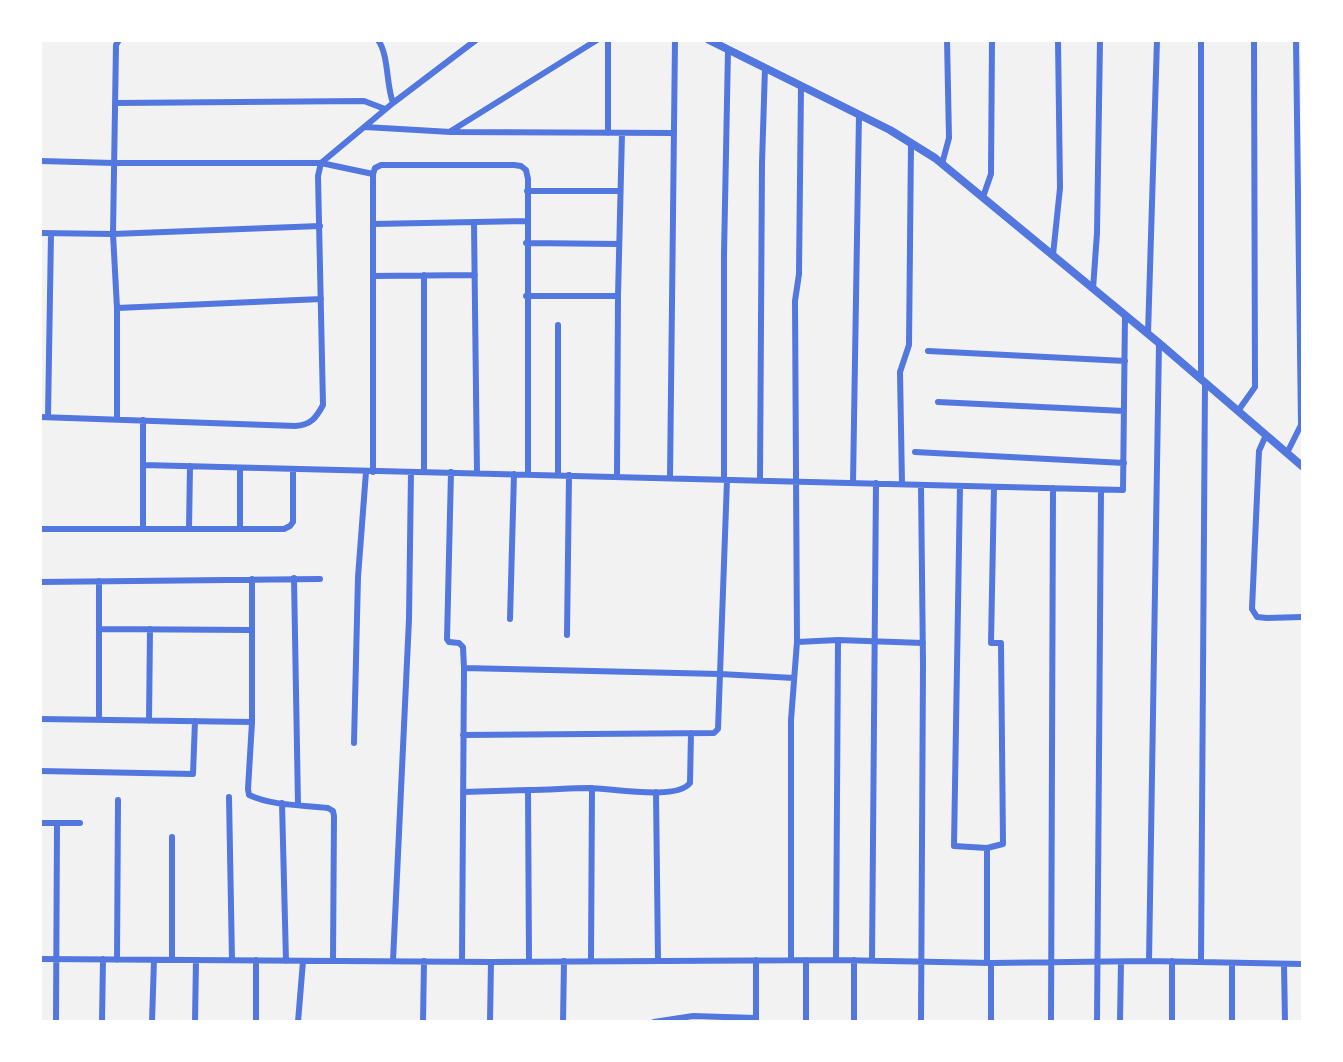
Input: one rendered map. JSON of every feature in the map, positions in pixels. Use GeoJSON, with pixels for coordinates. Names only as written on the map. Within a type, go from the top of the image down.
{"type":"FeatureCollection","features":[{"type":"Feature","properties":{"kind":"street"},"geometry":{"type":"LineString","coordinates":[[117,419],[117,308],[113,234],[116,45],[119,40]]}},
{"type":"Feature","properties":{"kind":"street"},"geometry":{"type":"LineString","coordinates":[[378,40],[393,102]]}},
{"type":"Feature","properties":{"kind":"street"},"geometry":{"type":"LineString","coordinates":[[51,234],[51,330],[44,417],[305,425],[311,422],[322,405],[318,176],[321,164],[393,102],[476,40]]}},
{"type":"Feature","properties":{"kind":"street"},"geometry":{"type":"LineString","coordinates":[[451,132],[597,40]]}},
{"type":"Feature","properties":{"kind":"street"},"geometry":{"type":"LineString","coordinates":[[608,40],[608,133]]}},
{"type":"Feature","properties":{"kind":"street"},"geometry":{"type":"LineString","coordinates":[[670,478],[675,40]]}},
{"type":"Feature","properties":{"kind":"street"},"geometry":{"type":"LineString","coordinates":[[709,40],[859,114],[911,142],[942,164],[1159,343],[1302,466]]}},
{"type":"Feature","properties":{"kind":"street"},"geometry":{"type":"LineString","coordinates":[[942,164],[949,138],[947,40]]}},
{"type":"Feature","properties":{"kind":"street"},"geometry":{"type":"LineString","coordinates":[[982,197],[991,174],[992,40]]}},
{"type":"Feature","properties":{"kind":"street"},"geometry":{"type":"LineString","coordinates":[[1053,255],[1060,188],[1058,40]]}},
{"type":"Feature","properties":{"kind":"street"},"geometry":{"type":"LineString","coordinates":[[1093,289],[1097,233],[1100,40]]}},
{"type":"Feature","properties":{"kind":"street"},"geometry":{"type":"LineString","coordinates":[[1148,334],[1157,40]]}},
{"type":"Feature","properties":{"kind":"street"},"geometry":{"type":"LineString","coordinates":[[1201,40],[1203,381],[1201,962]]}},
{"type":"Feature","properties":{"kind":"street"},"geometry":{"type":"LineString","coordinates":[[1238,411],[1255,387],[1254,40]]}},
{"type":"Feature","properties":{"kind":"street"},"geometry":{"type":"LineString","coordinates":[[1287,453],[1302,425],[1296,40]]}},
{"type":"Feature","properties":{"kind":"street"},"geometry":{"type":"LineString","coordinates":[[464,735],[714,733],[718,729],[726,479],[724,255],[728,50]]}},
{"type":"Feature","properties":{"kind":"street"},"geometry":{"type":"LineString","coordinates":[[760,480],[762,163],[765,68]]}},
{"type":"Feature","properties":{"kind":"street"},"geometry":{"type":"LineString","coordinates":[[791,960],[791,720],[797,642],[795,301],[799,274],[801,86]]}},
{"type":"Feature","properties":{"kind":"street"},"geometry":{"type":"LineString","coordinates":[[116,102],[364,101],[385,109]]}},
{"type":"Feature","properties":{"kind":"street"},"geometry":{"type":"LineString","coordinates":[[853,483],[859,114]]}},
{"type":"Feature","properties":{"kind":"street"},"geometry":{"type":"LineString","coordinates":[[364,127],[451,132],[674,133]]}},
{"type":"Feature","properties":{"kind":"street"},"geometry":{"type":"LineString","coordinates":[[617,477],[622,133]]}},
{"type":"Feature","properties":{"kind":"street"},"geometry":{"type":"LineString","coordinates":[[902,484],[900,372],[909,345],[911,142]]}},
{"type":"Feature","properties":{"kind":"street"},"geometry":{"type":"LineString","coordinates":[[40,161],[321,164],[374,174]]}},
{"type":"Feature","properties":{"kind":"street"},"geometry":{"type":"LineString","coordinates":[[354,743],[358,577],[370,472],[374,174],[375,168],[381,165],[514,165],[526,170],[528,474]]}},
{"type":"Feature","properties":{"kind":"street"},"geometry":{"type":"LineString","coordinates":[[527,191],[620,191]]}},
{"type":"Feature","properties":{"kind":"street"},"geometry":{"type":"LineString","coordinates":[[374,224],[526,221]]}},
{"type":"Feature","properties":{"kind":"street"},"geometry":{"type":"LineString","coordinates":[[474,223],[477,473]]}},
{"type":"Feature","properties":{"kind":"street"},"geometry":{"type":"LineString","coordinates":[[40,234],[113,234],[320,226]]}},
{"type":"Feature","properties":{"kind":"street"},"geometry":{"type":"LineString","coordinates":[[526,243],[619,244]]}},
{"type":"Feature","properties":{"kind":"street"},"geometry":{"type":"LineString","coordinates":[[374,276],[475,274]]}},
{"type":"Feature","properties":{"kind":"street"},"geometry":{"type":"LineString","coordinates":[[424,275],[424,471]]}},
{"type":"Feature","properties":{"kind":"street"},"geometry":{"type":"LineString","coordinates":[[526,296],[618,296]]}},
{"type":"Feature","properties":{"kind":"street"},"geometry":{"type":"LineString","coordinates":[[117,308],[321,299]]}},
{"type":"Feature","properties":{"kind":"street"},"geometry":{"type":"LineString","coordinates":[[143,465],[1123,490],[1125,315]]}},
{"type":"Feature","properties":{"kind":"street"},"geometry":{"type":"LineString","coordinates":[[558,325],[558,475]]}},
{"type":"Feature","properties":{"kind":"street"},"geometry":{"type":"LineString","coordinates":[[40,330],[51,330]]}},
{"type":"Feature","properties":{"kind":"street"},"geometry":{"type":"LineString","coordinates":[[1149,961],[1159,343]]}},
{"type":"Feature","properties":{"kind":"street"},"geometry":{"type":"LineString","coordinates":[[928,351],[1125,361]]}},
{"type":"Feature","properties":{"kind":"street"},"geometry":{"type":"LineString","coordinates":[[938,402],[1124,411]]}},
{"type":"Feature","properties":{"kind":"street"},"geometry":{"type":"LineString","coordinates":[[143,420],[143,529]]}},
{"type":"Feature","properties":{"kind":"street"},"geometry":{"type":"LineString","coordinates":[[1266,435],[1259,451],[1252,609],[1257,617],[1302,617]]}},
{"type":"Feature","properties":{"kind":"street"},"geometry":{"type":"LineString","coordinates":[[915,452],[1124,464]]}},
{"type":"Feature","properties":{"kind":"street"},"geometry":{"type":"LineString","coordinates":[[189,529],[190,466]]}},
{"type":"Feature","properties":{"kind":"street"},"geometry":{"type":"LineString","coordinates":[[240,468],[240,529]]}},
{"type":"Feature","properties":{"kind":"street"},"geometry":{"type":"LineString","coordinates":[[40,529],[284,529],[292,522],[293,469]]}},
{"type":"Feature","properties":{"kind":"street"},"geometry":{"type":"LineString","coordinates":[[393,961],[409,619],[411,472]]}},
{"type":"Feature","properties":{"kind":"street"},"geometry":{"type":"LineString","coordinates":[[451,472],[447,639],[449,642],[459,643],[464,647],[462,962]]}},
{"type":"Feature","properties":{"kind":"street"},"geometry":{"type":"LineString","coordinates":[[510,619],[514,474]]}},
{"type":"Feature","properties":{"kind":"street"},"geometry":{"type":"LineString","coordinates":[[567,635],[569,475]]}},
{"type":"Feature","properties":{"kind":"street"},"geometry":{"type":"LineString","coordinates":[[872,960],[876,483]]}},
{"type":"Feature","properties":{"kind":"street"},"geometry":{"type":"LineString","coordinates":[[921,485],[923,643],[921,1022]]}},
{"type":"Feature","properties":{"kind":"street"},"geometry":{"type":"LineString","coordinates":[[960,486],[954,846],[987,848],[1003,844],[1001,643],[991,643],[994,487]]}},
{"type":"Feature","properties":{"kind":"street"},"geometry":{"type":"LineString","coordinates":[[1051,1022],[1053,488]]}},
{"type":"Feature","properties":{"kind":"street"},"geometry":{"type":"LineString","coordinates":[[1097,1022],[1101,490]]}},
{"type":"Feature","properties":{"kind":"street"},"geometry":{"type":"LineString","coordinates":[[294,578],[298,805]]}},
{"type":"Feature","properties":{"kind":"street"},"geometry":{"type":"LineString","coordinates":[[252,579],[252,722],[249,795],[282,803],[328,808],[333,811],[333,960]]}},
{"type":"Feature","properties":{"kind":"street"},"geometry":{"type":"LineString","coordinates":[[40,582],[320,579]]}},
{"type":"Feature","properties":{"kind":"street"},"geometry":{"type":"LineString","coordinates":[[99,581],[99,720]]}},
{"type":"Feature","properties":{"kind":"street"},"geometry":{"type":"LineString","coordinates":[[99,628],[252,630]]}},
{"type":"Feature","properties":{"kind":"street"},"geometry":{"type":"LineString","coordinates":[[149,721],[150,629]]}},
{"type":"Feature","properties":{"kind":"street"},"geometry":{"type":"LineString","coordinates":[[797,642],[838,640],[923,643]]}},
{"type":"Feature","properties":{"kind":"street"},"geometry":{"type":"LineString","coordinates":[[836,960],[838,640]]}},
{"type":"Feature","properties":{"kind":"street"},"geometry":{"type":"LineString","coordinates":[[464,668],[794,678]]}},
{"type":"Feature","properties":{"kind":"street"},"geometry":{"type":"LineString","coordinates":[[40,719],[252,722]]}},
{"type":"Feature","properties":{"kind":"street"},"geometry":{"type":"LineString","coordinates":[[40,771],[193,774],[195,721]]}},
{"type":"Feature","properties":{"kind":"street"},"geometry":{"type":"LineString","coordinates":[[463,792],[592,788],[656,792],[682,789],[690,783],[691,733]]}},
{"type":"Feature","properties":{"kind":"street"},"geometry":{"type":"LineString","coordinates":[[591,961],[592,788]]}},
{"type":"Feature","properties":{"kind":"street"},"geometry":{"type":"LineString","coordinates":[[528,790],[529,962]]}},
{"type":"Feature","properties":{"kind":"street"},"geometry":{"type":"LineString","coordinates":[[656,792],[657,961]]}},
{"type":"Feature","properties":{"kind":"street"},"geometry":{"type":"LineString","coordinates":[[229,797],[232,960]]}},
{"type":"Feature","properties":{"kind":"street"},"geometry":{"type":"LineString","coordinates":[[117,960],[118,800]]}},
{"type":"Feature","properties":{"kind":"street"},"geometry":{"type":"LineString","coordinates":[[282,803],[286,961]]}},
{"type":"Feature","properties":{"kind":"street"},"geometry":{"type":"LineString","coordinates":[[40,823],[80,823]]}},
{"type":"Feature","properties":{"kind":"street"},"geometry":{"type":"LineString","coordinates":[[56,1022],[57,823]]}},
{"type":"Feature","properties":{"kind":"street"},"geometry":{"type":"LineString","coordinates":[[172,837],[172,960]]}},
{"type":"Feature","properties":{"kind":"street"},"geometry":{"type":"LineString","coordinates":[[987,848],[991,1022]]}},
{"type":"Feature","properties":{"kind":"street"},"geometry":{"type":"LineString","coordinates":[[40,959],[462,962],[872,960],[989,963],[1149,961],[1302,964]]}},
{"type":"Feature","properties":{"kind":"street"},"geometry":{"type":"LineString","coordinates":[[102,1022],[103,959]]}},
{"type":"Feature","properties":{"kind":"street"},"geometry":{"type":"LineString","coordinates":[[152,1022],[154,960]]}},
{"type":"Feature","properties":{"kind":"street"},"geometry":{"type":"LineString","coordinates":[[195,1022],[196,960]]}},
{"type":"Feature","properties":{"kind":"street"},"geometry":{"type":"LineString","coordinates":[[256,960],[256,1022]]}},
{"type":"Feature","properties":{"kind":"street"},"geometry":{"type":"LineString","coordinates":[[654,1022],[693,1019],[756,1020],[756,960]]}},
{"type":"Feature","properties":{"kind":"street"},"geometry":{"type":"LineString","coordinates":[[806,960],[806,1022]]}},
{"type":"Feature","properties":{"kind":"street"},"geometry":{"type":"LineString","coordinates":[[854,960],[854,1022]]}},
{"type":"Feature","properties":{"kind":"street"},"geometry":{"type":"LineString","coordinates":[[298,1022],[303,961]]}},
{"type":"Feature","properties":{"kind":"street"},"geometry":{"type":"LineString","coordinates":[[423,1022],[424,961]]}},
{"type":"Feature","properties":{"kind":"street"},"geometry":{"type":"LineString","coordinates":[[563,1022],[564,961]]}},
{"type":"Feature","properties":{"kind":"street"},"geometry":{"type":"LineString","coordinates":[[490,1022],[491,962]]}},
{"type":"Feature","properties":{"kind":"street"},"geometry":{"type":"LineString","coordinates":[[1120,1022],[1121,962]]}},
{"type":"Feature","properties":{"kind":"street"},"geometry":{"type":"LineString","coordinates":[[1172,962],[1172,1022]]}},
{"type":"Feature","properties":{"kind":"street"},"geometry":{"type":"LineString","coordinates":[[1232,963],[1232,1022]]}},
{"type":"Feature","properties":{"kind":"street"},"geometry":{"type":"LineString","coordinates":[[1284,964],[1285,1022]]}}]}
